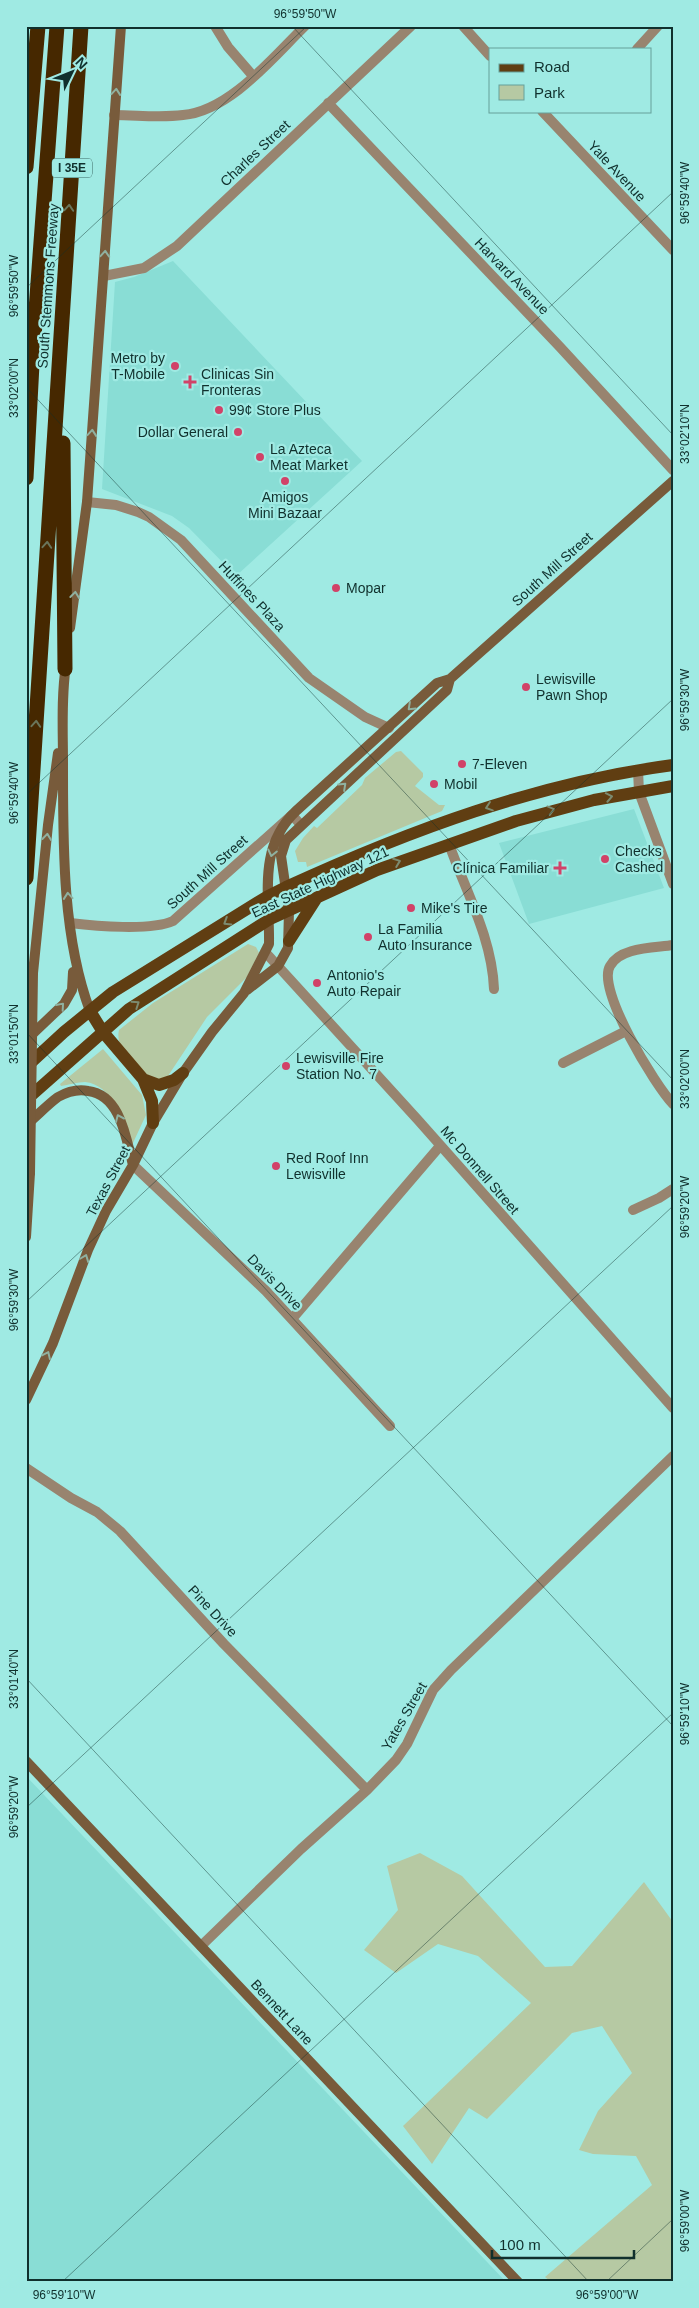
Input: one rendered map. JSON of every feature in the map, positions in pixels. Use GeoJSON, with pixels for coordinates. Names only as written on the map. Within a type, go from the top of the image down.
{"type":"FeatureCollection","features":[{"type":"Feature","properties":{"kind":"highway"},"geometry":{"type":"LineString","coordinates":[[26,167],[38,26]]}},
{"type":"Feature","properties":{"kind":"highway"},"geometry":{"type":"LineString","coordinates":[[26,478],[57,26]]}},
{"type":"Feature","properties":{"kind":"highway","name":"South Stemmons Freeway"},"geometry":{"type":"LineString","coordinates":[[26,878],[81,26]]}},
{"type":"Feature","properties":{"kind":"highway"},"geometry":{"type":"LineString","coordinates":[[26,153],[29,133]]}},
{"type":"Feature","properties":{"kind":"highway"},"geometry":{"type":"LineString","coordinates":[[62,309],[65,669]]}},
{"type":"Feature","properties":{"kind":"main road"},"geometry":{"type":"LineString","coordinates":[[121,26],[87,502],[65,669],[63,839],[70,923],[79,981],[90,1012],[103,1032],[143,1078],[152,1102],[154,1123]]}},
{"type":"Feature","properties":{"kind":"main road","name":"South Mill Street"},"geometry":{"type":"LineString","coordinates":[[270,919],[268,896],[271,852],[281,828],[292,816],[437,683],[450,679],[673,481]]}},
{"type":"Feature","properties":{"kind":"main road","name":"South Mill Street"},"geometry":{"type":"LineString","coordinates":[[289,911],[281,864],[281,850],[286,840],[447,690],[450,679]]}},
{"type":"Feature","properties":{"kind":"main road"},"geometry":{"type":"LineString","coordinates":[[26,1236],[30,1173],[33,973],[48,825],[64,713]]}},
{"type":"Feature","properties":{"kind":"main road"},"geometry":{"type":"LineString","coordinates":[[389,728],[398,736]]}},
{"type":"Feature","properties":{"kind":"main road","name":"East State Highway 121"},"geometry":{"type":"LineString","coordinates":[[26,1067],[64,1032],[113,992],[268,896],[396,838],[461,816],[571,783],[673,765]]}},
{"type":"Feature","properties":{"kind":"main road","name":"East State Highway 121"},"geometry":{"type":"LineString","coordinates":[[26,1100],[129,1009],[270,919],[377,870],[449,844],[546,812],[594,800],[673,786]]}},
{"type":"Feature","properties":{"kind":"main road"},"geometry":{"type":"LineString","coordinates":[[288,941],[317,897]]}},
{"type":"Feature","properties":{"kind":"main road","name":"Texas Street"},"geometry":{"type":"LineString","coordinates":[[244,993],[278,966],[288,948],[289,911]]}},
{"type":"Feature","properties":{"kind":"main road","name":"Texas Street"},"geometry":{"type":"LineString","coordinates":[[26,1400],[52,1343],[88,1250],[106,1211],[133,1165],[154,1123],[184,1073],[212,1032],[244,993],[269,944],[270,919]]}},
{"type":"Feature","properties":{"kind":"main road"},"geometry":{"type":"LineString","coordinates":[[26,1040],[64,1004],[72,990],[74,958]]}},
{"type":"Feature","properties":{"kind":"main road"},"geometry":{"type":"LineString","coordinates":[[143,1078],[159,1085],[174,1080],[184,1073]]}},
{"type":"Feature","properties":{"kind":"main road"},"geometry":{"type":"LineString","coordinates":[[26,1125],[60,1096],[73,1091],[94,1091],[104,1096],[116,1112],[123,1128],[133,1165]]}},
{"type":"Feature","properties":{"kind":"main road","name":"Bennett Lane"},"geometry":{"type":"LineString","coordinates":[[26,1761],[518,2282]]}},
{"type":"Feature","properties":{"kind":"street"},"geometry":{"type":"LineString","coordinates":[[215,26],[228,47],[253,76]]}},
{"type":"Feature","properties":{"kind":"street"},"geometry":{"type":"LineString","coordinates":[[114,115],[184,116],[200,112],[219,102],[253,76],[305,26]]}},
{"type":"Feature","properties":{"kind":"street","name":"Charles Street"},"geometry":{"type":"LineString","coordinates":[[104,276],[144,268],[178,246],[411,26]]}},
{"type":"Feature","properties":{"kind":"street"},"geometry":{"type":"LineString","coordinates":[[463,26],[489,55]]}},
{"type":"Feature","properties":{"kind":"street"},"geometry":{"type":"LineString","coordinates":[[638,48],[658,26]]}},
{"type":"Feature","properties":{"kind":"street","name":"Harvard Avenue"},"geometry":{"type":"LineString","coordinates":[[328,103],[560,347],[673,470]]}},
{"type":"Feature","properties":{"kind":"street","name":"Yale Avenue"},"geometry":{"type":"LineString","coordinates":[[543,112],[673,250]]}},
{"type":"Feature","properties":{"kind":"street","name":"Huffines Plaza"},"geometry":{"type":"LineString","coordinates":[[87,502],[116,505],[138,512],[149,517],[181,540],[309,678],[365,717],[389,728]]}},
{"type":"Feature","properties":{"kind":"street"},"geometry":{"type":"LineString","coordinates":[[638,770],[639,792],[673,884]]}},
{"type":"Feature","properties":{"kind":"street"},"geometry":{"type":"LineString","coordinates":[[292,816],[301,824]]}},
{"type":"Feature","properties":{"kind":"street","name":"South Mill Street"},"geometry":{"type":"LineString","coordinates":[[70,923],[146,927],[165,925],[172,921],[292,816]]}},
{"type":"Feature","properties":{"kind":"street"},"geometry":{"type":"LineString","coordinates":[[449,844],[486,938],[492,958],[494,989]]}},
{"type":"Feature","properties":{"kind":"street"},"geometry":{"type":"LineString","coordinates":[[673,945],[620,955],[610,965],[606,975],[626,1031],[644,1064],[673,1104]]}},
{"type":"Feature","properties":{"kind":"street","name":"Mc Donnell Street"},"geometry":{"type":"LineString","coordinates":[[266,952],[418,1120],[673,1408]]}},
{"type":"Feature","properties":{"kind":"street"},"geometry":{"type":"LineString","coordinates":[[563,1063],[626,1031]]}},
{"type":"Feature","properties":{"kind":"street"},"geometry":{"type":"LineString","coordinates":[[292,1319],[440,1146]]}},
{"type":"Feature","properties":{"kind":"street","name":"Davis Drive"},"geometry":{"type":"LineString","coordinates":[[133,1165],[230,1256],[292,1319],[390,1426]]}},
{"type":"Feature","properties":{"kind":"street"},"geometry":{"type":"LineString","coordinates":[[633,1210],[673,1189]]}},
{"type":"Feature","properties":{"kind":"street","name":"Yates Street"},"geometry":{"type":"LineString","coordinates":[[201,1946],[301,1849],[367,1790],[396,1760],[407,1744],[433,1690],[450,1670],[673,1456]]}},
{"type":"Feature","properties":{"kind":"street","name":"Pine Drive"},"geometry":{"type":"LineString","coordinates":[[26,1468],[97,1512],[120,1531],[224,1644],[367,1790]]}},
{"type":"Feature","properties":{"kind":"shaded area"},"geometry":{"type":"Polygon","coordinates":[[[173,261],[362,461],[236,576],[189,528],[172,516],[102,489],[115,282],[134,277],[173,261]]]}},
{"type":"Feature","properties":{"kind":"shaded area"},"geometry":{"type":"Polygon","coordinates":[[[634,809],[664,888],[529,924],[499,843],[634,809]]]}},
{"type":"Feature","properties":{"kind":"shaded area"},"geometry":{"type":"Polygon","coordinates":[[[26,1776],[364,2132],[506,2282],[26,2282],[26,1776]]]}},
{"type":"Feature","properties":{"kind":"green space"},"geometry":{"type":"Polygon","coordinates":[[[401,751],[423,773],[423,777],[415,786],[439,805],[445,805],[442,811],[307,867],[306,862],[298,862],[295,851],[314,826],[317,828],[362,785],[365,778],[396,752],[401,751]]]}},
{"type":"Feature","properties":{"kind":"green space"},"geometry":{"type":"Polygon","coordinates":[[[248,944],[256,947],[259,953],[247,977],[207,1017],[166,1079],[152,1080],[124,1051],[118,1037],[119,1030],[153,1003],[248,944]]]}},
{"type":"Feature","properties":{"kind":"green space"},"geometry":{"type":"Polygon","coordinates":[[[103,1049],[142,1095],[146,1115],[132,1145],[116,1106],[103,1090],[94,1084],[85,1082],[61,1086],[60,1084],[103,1049]]]}},
{"type":"Feature","properties":{"kind":"green space"},"geometry":{"type":"Polygon","coordinates":[[[420,1853],[462,1876],[545,1967],[572,1966],[644,1882],[673,1922],[673,2282],[551,2282],[545,2277],[652,2185],[636,2156],[593,2154],[579,2150],[598,2111],[632,2073],[602,2026],[572,2033],[487,2119],[469,2108],[432,2164],[403,2126],[531,2003],[478,1956],[438,1944],[396,1973],[364,1950],[398,1910],[387,1866],[420,1853]]]}},
{"type":"Feature","properties":{"kind":"place","name":"Metro by T-Mobile"},"geometry":{"type":"Point","coordinates":[175,366]}},
{"type":"Feature","properties":{"kind":"place","name":"Clinicas Sin Fronteras"},"geometry":{"type":"Point","coordinates":[190,382]}},
{"type":"Feature","properties":{"kind":"place","name":"99¢ Store Plus"},"geometry":{"type":"Point","coordinates":[219,410]}},
{"type":"Feature","properties":{"kind":"place","name":"Dollar General"},"geometry":{"type":"Point","coordinates":[238,432]}},
{"type":"Feature","properties":{"kind":"place","name":"La Azteca Meat Market"},"geometry":{"type":"Point","coordinates":[260,457]}},
{"type":"Feature","properties":{"kind":"place","name":"Amigos Mini Bazaar"},"geometry":{"type":"Point","coordinates":[285,481]}},
{"type":"Feature","properties":{"kind":"place","name":"Mopar"},"geometry":{"type":"Point","coordinates":[336,588]}},
{"type":"Feature","properties":{"kind":"place","name":"Lewisville Pawn Shop"},"geometry":{"type":"Point","coordinates":[526,687]}},
{"type":"Feature","properties":{"kind":"place","name":"7-Eleven"},"geometry":{"type":"Point","coordinates":[462,764]}},
{"type":"Feature","properties":{"kind":"place","name":"Mobil"},"geometry":{"type":"Point","coordinates":[434,784]}},
{"type":"Feature","properties":{"kind":"place","name":"Checks Cashed"},"geometry":{"type":"Point","coordinates":[605,859]}},
{"type":"Feature","properties":{"kind":"place","name":"Clínica Familiar"},"geometry":{"type":"Point","coordinates":[560,868]}},
{"type":"Feature","properties":{"kind":"place","name":"Mike's Tire"},"geometry":{"type":"Point","coordinates":[411,908]}},
{"type":"Feature","properties":{"kind":"place","name":"La Familia Auto Insurance"},"geometry":{"type":"Point","coordinates":[368,937]}},
{"type":"Feature","properties":{"kind":"place","name":"Antonio's Auto Repair"},"geometry":{"type":"Point","coordinates":[317,983]}},
{"type":"Feature","properties":{"kind":"place","name":"Lewisville Fire Station No. 7"},"geometry":{"type":"Point","coordinates":[286,1066]}},
{"type":"Feature","properties":{"kind":"place","name":"Red Roof Inn Lewisville"},"geometry":{"type":"Point","coordinates":[276,1166]}}]}
